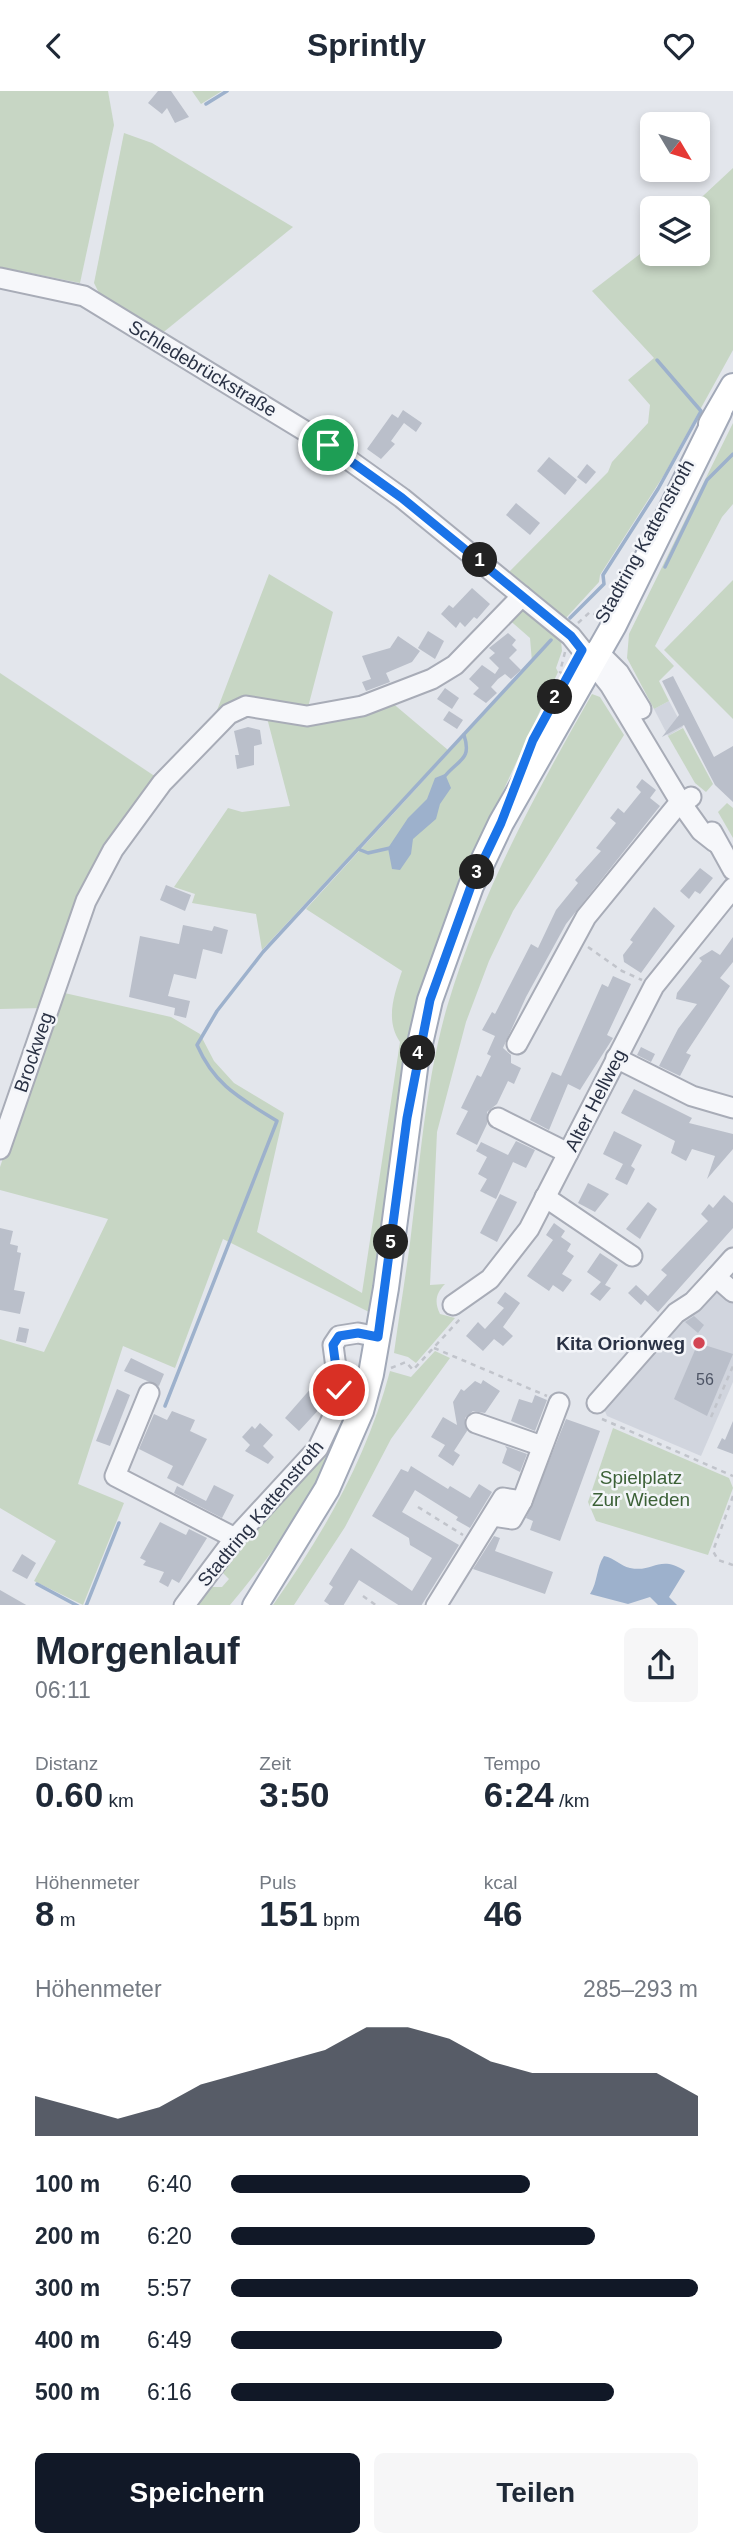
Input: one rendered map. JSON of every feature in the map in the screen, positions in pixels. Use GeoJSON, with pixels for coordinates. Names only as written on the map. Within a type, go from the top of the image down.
{"type":"FeatureCollection","features":[{"type":"Feature","properties":{"kind":"main road","name":"Stadtring Kattenstroth"},"geometry":{"type":"LineString","coordinates":[[255,1605],[327,1489],[361,1411],[378,1337],[416,1061],[430,1000],[471,886],[582,645],[692,471],[733,386]]}},
{"type":"Feature","properties":{"kind":"main road","name":"Stadtring Kattenstroth"},"geometry":{"type":"LineString","coordinates":[[243,1605],[307,1523]]}},
{"type":"Feature","properties":{"kind":"street","name":"Schledebrückstraße"},"geometry":{"type":"LineString","coordinates":[[0,278],[84,296],[328,445],[402,498],[619,673],[686,800],[709,825],[715,842],[733,871]]}},
{"type":"Feature","properties":{"kind":"street","name":"Brockweg"},"geometry":{"type":"LineString","coordinates":[[0,1149],[86,901],[113,850],[162,783],[229,714],[246,706],[307,716],[362,706],[432,679],[455,666],[522,596]]}},
{"type":"Feature","properties":{"kind":"street"},"geometry":{"type":"LineString","coordinates":[[517,1044],[586,917],[686,800]]}},
{"type":"Feature","properties":{"kind":"street"},"geometry":{"type":"LineString","coordinates":[[733,871],[733,888]]}},
{"type":"Feature","properties":{"kind":"street","name":"Alter Hellweg"},"geometry":{"type":"LineString","coordinates":[[453,1305],[490,1279],[528,1229],[654,986],[733,888]]}},
{"type":"Feature","properties":{"kind":"street"},"geometry":{"type":"LineString","coordinates":[[616,1058],[692,1096],[733,1108]]}},
{"type":"Feature","properties":{"kind":"street"},"geometry":{"type":"LineString","coordinates":[[498,1118],[568,1153]]}},
{"type":"Feature","properties":{"kind":"street"},"geometry":{"type":"LineString","coordinates":[[545,1197],[632,1256]]}},
{"type":"Feature","properties":{"kind":"street"},"geometry":{"type":"LineString","coordinates":[[597,1403],[676,1313],[693,1301],[733,1258]]}},
{"type":"Feature","properties":{"kind":"street"},"geometry":{"type":"LineString","coordinates":[[716,1276],[733,1292]]}},
{"type":"Feature","properties":{"kind":"street","name":"Stadtring Kattenstroth"},"geometry":{"type":"LineString","coordinates":[[184,1605],[235,1538],[318,1448],[328,1431],[337,1408],[339,1390],[333,1345],[339,1336],[378,1337]]}},
{"type":"Feature","properties":{"kind":"street"},"geometry":{"type":"LineString","coordinates":[[149,1393],[114,1476],[235,1538]]}},
{"type":"Feature","properties":{"kind":"street"},"geometry":{"type":"LineString","coordinates":[[436,1605],[493,1516],[512,1518],[522,1501],[559,1403]]}},
{"type":"Feature","properties":{"kind":"street"},"geometry":{"type":"LineString","coordinates":[[476,1423],[542,1447]]}},
{"type":"Feature","properties":{"kind":"path"},"geometry":{"type":"LineString","coordinates":[[560,672],[582,645],[590,611]]}},
{"type":"Feature","properties":{"kind":"path"},"geometry":{"type":"LineString","coordinates":[[574,937],[622,971],[654,986]]}},
{"type":"Feature","properties":{"kind":"path"},"geometry":{"type":"LineString","coordinates":[[388,1367],[394,1368],[406,1362],[413,1370],[434,1348]]}},
{"type":"Feature","properties":{"kind":"path"},"geometry":{"type":"LineString","coordinates":[[711,1417],[733,1366]]}},
{"type":"Feature","properties":{"kind":"path"},"geometry":{"type":"LineString","coordinates":[[733,1496],[712,1551],[718,1560],[733,1565]]}},
{"type":"Feature","properties":{"kind":"path"},"geometry":{"type":"LineString","coordinates":[[418,1507],[476,1543]]}},
{"type":"Feature","properties":{"kind":"path"},"geometry":{"type":"LineString","coordinates":[[363,1596],[377,1605]]}},
{"type":"Feature","properties":{"kind":"shaded area"},"geometry":{"type":"Polygon","coordinates":[[[669,701],[683,727],[668,736],[654,709],[669,701]]]}},
{"type":"Feature","properties":{"kind":"shaded area","name":"Kita Orionweg"},"geometry":{"type":"Polygon","coordinates":[[[710,1293],[721,1293],[733,1303],[733,1382],[701,1456],[607,1416],[604,1409],[710,1293]]]}},
{"type":"Feature","properties":{"kind":"green space"},"geometry":{"type":"Polygon","coordinates":[[[0,91],[108,91],[114,125],[80,283],[0,267],[0,91]]]}},
{"type":"Feature","properties":{"kind":"green space"},"geometry":{"type":"Polygon","coordinates":[[[192,91],[222,91],[201,104],[192,91]]]}},
{"type":"Feature","properties":{"kind":"green space"},"geometry":{"type":"Polygon","coordinates":[[[124,133],[152,143],[293,227],[160,335],[101,297],[94,283],[124,133]]]}},
{"type":"Feature","properties":{"kind":"green space"},"geometry":{"type":"Polygon","coordinates":[[[733,168],[733,350],[664,475],[600,575],[599,582],[565,619],[507,574],[608,472],[612,462],[648,423],[650,405],[628,380],[654,358],[592,291],[640,254],[640,266],[710,266],[710,196],[703,196],[733,168]]]}},
{"type":"Feature","properties":{"kind":"green space"},"geometry":{"type":"Polygon","coordinates":[[[733,423],[733,504],[722,517],[655,646],[674,666],[659,681],[669,701],[654,709],[627,658],[629,634],[733,423]]]}},
{"type":"Feature","properties":{"kind":"green space"},"geometry":{"type":"Polygon","coordinates":[[[269,574],[333,612],[307,711],[244,702],[211,726],[269,574]]]}},
{"type":"Feature","properties":{"kind":"green space"},"geometry":{"type":"Polygon","coordinates":[[[733,580],[733,719],[664,650],[733,580]]]}},
{"type":"Feature","properties":{"kind":"green space"},"geometry":{"type":"Polygon","coordinates":[[[524,608],[561,641],[562,651],[556,668],[558,672],[461,882],[409,1043],[369,1312],[223,1239],[175,1368],[123,1346],[78,1484],[124,1503],[83,1605],[34,1581],[56,1541],[0,1508],[0,1339],[44,1352],[108,1219],[0,1190],[0,1167],[60,992],[171,1017],[200,1034],[214,1061],[234,1083],[284,1113],[257,1232],[362,1293],[400,1042],[395,1034],[392,1007],[402,971],[306,909],[532,662],[530,638],[507,618],[524,608]]]}},
{"type":"Feature","properties":{"kind":"green space"},"geometry":{"type":"Polygon","coordinates":[[[0,673],[159,779],[133,811],[42,1008],[0,1009],[0,673]]]}},
{"type":"Feature","properties":{"kind":"green space"},"geometry":{"type":"Polygon","coordinates":[[[592,694],[600,697],[624,735],[513,911],[489,961],[466,1022],[437,1132],[430,1285],[445,1284],[437,1298],[438,1310],[440,1314],[455,1318],[416,1363],[408,1357],[394,1353],[428,1095],[447,1007],[476,924],[510,846],[592,694]]]}},
{"type":"Feature","properties":{"kind":"green space"},"geometry":{"type":"Polygon","coordinates":[[[390,701],[448,750],[262,950],[256,914],[192,903],[195,894],[174,887],[228,808],[242,812],[290,806],[266,714],[390,701]]]}},
{"type":"Feature","properties":{"kind":"green space"},"geometry":{"type":"Polygon","coordinates":[[[683,728],[713,784],[706,792],[695,783],[668,736],[683,728]]]}},
{"type":"Feature","properties":{"kind":"green space"},"geometry":{"type":"Polygon","coordinates":[[[727,803],[733,808],[733,838],[718,812],[727,803]]]}},
{"type":"Feature","properties":{"kind":"green space"},"geometry":{"type":"Polygon","coordinates":[[[435,1351],[450,1358],[391,1439],[345,1527],[294,1605],[273,1605],[310,1550],[342,1494],[369,1434],[390,1371],[411,1377],[435,1351]]]}},
{"type":"Feature","properties":{"kind":"green space","name":"Spielplatz Zur Wieden"},"geometry":{"type":"Polygon","coordinates":[[[613,1428],[729,1478],[733,1488],[708,1555],[596,1521],[588,1502],[613,1428]]]}},
{"type":"Feature","properties":{"kind":"green space"},"geometry":{"type":"Polygon","coordinates":[[[325,1448],[333,1451],[299,1512],[230,1605],[193,1605],[204,1587],[222,1587],[229,1579],[219,1569],[325,1448]]]}},
{"type":"Feature","properties":{"kind":"water"},"geometry":{"type":"Polygon","coordinates":[[[445,774],[451,788],[440,804],[436,819],[413,839],[411,854],[400,870],[392,869],[388,848],[408,818],[427,799],[435,778],[445,774]]]}},
{"type":"Feature","properties":{"kind":"water"},"geometry":{"type":"Polygon","coordinates":[[[604,1556],[630,1568],[669,1564],[685,1571],[669,1597],[677,1605],[658,1605],[650,1597],[628,1604],[590,1594],[604,1556]]]}},
{"type":"Feature","properties":{"kind":"building"},"geometry":{"type":"Polygon","coordinates":[[[158,91],[171,91],[189,117],[175,123],[167,108],[162,114],[148,103],[158,91]]]}},
{"type":"Feature","properties":{"kind":"building"},"geometry":{"type":"Polygon","coordinates":[[[403,410],[422,423],[416,432],[404,423],[391,441],[395,444],[381,459],[367,449],[392,414],[398,418],[403,410]]]}},
{"type":"Feature","properties":{"kind":"building"},"geometry":{"type":"Polygon","coordinates":[[[549,457],[577,480],[565,495],[537,471],[549,457]]]}},
{"type":"Feature","properties":{"kind":"building"},"geometry":{"type":"Polygon","coordinates":[[[587,464],[596,472],[586,484],[577,477],[587,464]]]}},
{"type":"Feature","properties":{"kind":"building"},"geometry":{"type":"Polygon","coordinates":[[[516,503],[540,523],[530,535],[506,515],[516,503]]]}},
{"type":"Feature","properties":{"kind":"building"},"geometry":{"type":"Polygon","coordinates":[[[472,588],[490,604],[477,619],[474,617],[465,627],[460,622],[456,628],[441,614],[449,605],[453,608],[472,588]]]}},
{"type":"Feature","properties":{"kind":"building"},"geometry":{"type":"Polygon","coordinates":[[[428,631],[444,641],[435,659],[418,648],[428,631]]]}},
{"type":"Feature","properties":{"kind":"building"},"geometry":{"type":"Polygon","coordinates":[[[508,633],[516,640],[512,645],[517,650],[509,658],[521,670],[511,679],[505,674],[498,679],[491,687],[497,693],[486,703],[473,694],[479,688],[469,679],[482,665],[495,674],[499,668],[489,658],[495,653],[489,648],[508,633]]]}},
{"type":"Feature","properties":{"kind":"building"},"geometry":{"type":"Polygon","coordinates":[[[398,636],[420,651],[412,662],[386,673],[390,682],[366,691],[362,682],[371,679],[362,656],[390,648],[398,636]]]}},
{"type":"Feature","properties":{"kind":"building"},"geometry":{"type":"Polygon","coordinates":[[[673,676],[714,757],[733,746],[733,802],[715,785],[684,725],[662,737],[679,715],[662,681],[673,676]]]}},
{"type":"Feature","properties":{"kind":"building"},"geometry":{"type":"Polygon","coordinates":[[[445,688],[459,698],[452,709],[437,699],[445,688]]]}},
{"type":"Feature","properties":{"kind":"building"},"geometry":{"type":"Polygon","coordinates":[[[449,711],[463,720],[457,729],[443,720],[449,711]]]}},
{"type":"Feature","properties":{"kind":"building"},"geometry":{"type":"Polygon","coordinates":[[[248,727],[260,730],[262,744],[254,746],[254,765],[237,769],[235,755],[239,755],[234,731],[248,727]]]}},
{"type":"Feature","properties":{"kind":"building"},"geometry":{"type":"Polygon","coordinates":[[[642,779],[656,790],[650,798],[660,806],[566,924],[526,997],[503,1048],[511,1055],[511,1063],[521,1068],[514,1084],[508,1081],[497,1104],[487,1112],[487,1124],[477,1145],[456,1134],[468,1111],[461,1108],[477,1075],[481,1077],[491,1056],[487,1054],[495,1036],[482,1030],[492,1012],[495,1014],[531,944],[538,948],[556,910],[578,883],[575,880],[601,851],[596,848],[616,823],[610,818],[618,808],[624,813],[641,792],[636,787],[642,779]]]}},
{"type":"Feature","properties":{"kind":"building"},"geometry":{"type":"Polygon","coordinates":[[[700,868],[713,878],[700,894],[695,891],[689,899],[680,891],[700,868]]]}},
{"type":"Feature","properties":{"kind":"building"},"geometry":{"type":"Polygon","coordinates":[[[166,885],[191,895],[185,911],[160,900],[166,885]]]}},
{"type":"Feature","properties":{"kind":"building"},"geometry":{"type":"Polygon","coordinates":[[[654,907],[675,926],[641,973],[624,962],[623,955],[633,942],[630,940],[654,907]]]}},
{"type":"Feature","properties":{"kind":"building"},"geometry":{"type":"Polygon","coordinates":[[[183,925],[212,931],[214,926],[228,930],[222,954],[203,949],[196,979],[174,974],[168,996],[190,1001],[186,1018],[174,1015],[175,1008],[129,997],[140,936],[179,944],[183,925]]]}},
{"type":"Feature","properties":{"kind":"building"},"geometry":{"type":"Polygon","coordinates":[[[733,937],[733,962],[720,978],[730,986],[686,1053],[691,1055],[680,1076],[659,1066],[678,1029],[697,1004],[676,999],[677,993],[702,961],[699,958],[712,950],[720,955],[733,937]]]}},
{"type":"Feature","properties":{"kind":"building"},"geometry":{"type":"Polygon","coordinates":[[[613,976],[631,984],[607,1035],[613,1038],[580,1090],[568,1084],[549,1130],[530,1120],[552,1072],[561,1076],[602,984],[608,987],[613,976]]]}},
{"type":"Feature","properties":{"kind":"building"},"geometry":{"type":"Polygon","coordinates":[[[641,1047],[655,1054],[651,1062],[637,1055],[641,1047]]]}},
{"type":"Feature","properties":{"kind":"building"},"geometry":{"type":"Polygon","coordinates":[[[634,1089],[692,1118],[689,1123],[733,1134],[733,1149],[707,1179],[715,1156],[692,1149],[686,1161],[671,1153],[675,1141],[621,1113],[634,1089]]]}},
{"type":"Feature","properties":{"kind":"building"},"geometry":{"type":"Polygon","coordinates":[[[614,1131],[642,1145],[631,1166],[635,1169],[627,1185],[615,1179],[623,1164],[603,1154],[614,1131]]]}},
{"type":"Feature","properties":{"kind":"building"},"geometry":{"type":"Polygon","coordinates":[[[516,1141],[535,1150],[526,1168],[513,1162],[496,1199],[480,1191],[487,1179],[478,1174],[487,1157],[476,1151],[481,1142],[508,1155],[516,1141]]]}},
{"type":"Feature","properties":{"kind":"building"},"geometry":{"type":"Polygon","coordinates":[[[588,1183],[609,1194],[595,1212],[578,1203],[588,1183]]]}},
{"type":"Feature","properties":{"kind":"building"},"geometry":{"type":"Polygon","coordinates":[[[500,1194],[517,1202],[497,1242],[480,1233],[500,1194]]]}},
{"type":"Feature","properties":{"kind":"building"},"geometry":{"type":"Polygon","coordinates":[[[724,1195],[733,1203],[733,1228],[658,1312],[645,1300],[641,1305],[628,1293],[636,1285],[648,1296],[667,1275],[661,1270],[708,1221],[701,1214],[709,1204],[713,1208],[724,1195]]]}},
{"type":"Feature","properties":{"kind":"building"},"geometry":{"type":"Polygon","coordinates":[[[648,1202],[657,1209],[640,1239],[626,1229],[648,1202]]]}},
{"type":"Feature","properties":{"kind":"building"},"geometry":{"type":"Polygon","coordinates":[[[554,1223],[565,1231],[561,1237],[571,1244],[567,1251],[574,1256],[562,1274],[572,1280],[563,1292],[553,1285],[549,1291],[527,1276],[553,1240],[546,1235],[554,1223]]]}},
{"type":"Feature","properties":{"kind":"building"},"geometry":{"type":"Polygon","coordinates":[[[0,1228],[13,1231],[10,1244],[18,1246],[17,1252],[21,1253],[14,1290],[25,1292],[20,1314],[0,1310],[0,1228]]]}},
{"type":"Feature","properties":{"kind":"building"},"geometry":{"type":"Polygon","coordinates":[[[600,1253],[618,1265],[605,1285],[611,1288],[600,1301],[590,1294],[601,1282],[587,1272],[600,1253]]]}},
{"type":"Feature","properties":{"kind":"building"},"geometry":{"type":"Polygon","coordinates":[[[505,1292],[520,1303],[503,1327],[513,1336],[503,1346],[494,1339],[483,1351],[466,1336],[478,1322],[485,1329],[504,1308],[497,1303],[505,1292]]]}},
{"type":"Feature","properties":{"kind":"building"},"geometry":{"type":"Polygon","coordinates":[[[694,1316],[704,1325],[698,1333],[685,1322],[694,1316]]]}},
{"type":"Feature","properties":{"kind":"building"},"geometry":{"type":"Polygon","coordinates":[[[19,1327],[29,1329],[26,1343],[16,1341],[19,1327]]]}},
{"type":"Feature","properties":{"kind":"building"},"geometry":{"type":"Polygon","coordinates":[[[698,1343],[733,1354],[707,1416],[674,1399],[698,1343]]]}},
{"type":"Feature","properties":{"kind":"building"},"geometry":{"type":"Polygon","coordinates":[[[131,1358],[164,1374],[159,1386],[124,1371],[131,1358]]]}},
{"type":"Feature","properties":{"kind":"building"},"geometry":{"type":"Polygon","coordinates":[[[483,1380],[500,1391],[485,1413],[473,1411],[465,1418],[467,1431],[454,1451],[460,1455],[453,1466],[438,1456],[445,1445],[431,1437],[443,1417],[457,1425],[453,1402],[461,1389],[464,1391],[475,1381],[481,1384],[483,1380]]]}},
{"type":"Feature","properties":{"kind":"building"},"geometry":{"type":"Polygon","coordinates":[[[313,1386],[322,1394],[318,1400],[323,1405],[299,1431],[285,1418],[313,1386]]]}},
{"type":"Feature","properties":{"kind":"building"},"geometry":{"type":"Polygon","coordinates":[[[117,1389],[130,1395],[110,1446],[96,1441],[117,1389]]]}},
{"type":"Feature","properties":{"kind":"building"},"geometry":{"type":"Polygon","coordinates":[[[535,1395],[547,1400],[535,1431],[511,1421],[519,1399],[532,1403],[535,1395]]]}},
{"type":"Feature","properties":{"kind":"building"},"geometry":{"type":"Polygon","coordinates":[[[172,1411],[195,1420],[190,1431],[207,1439],[183,1486],[167,1478],[173,1466],[139,1449],[154,1414],[167,1420],[172,1411]]]}},
{"type":"Feature","properties":{"kind":"building"},"geometry":{"type":"Polygon","coordinates":[[[566,1419],[600,1431],[560,1541],[530,1530],[533,1521],[526,1518],[566,1419]]]}},
{"type":"Feature","properties":{"kind":"building"},"geometry":{"type":"Polygon","coordinates":[[[733,1421],[733,1454],[717,1448],[722,1438],[725,1440],[733,1421]]]}},
{"type":"Feature","properties":{"kind":"building"},"geometry":{"type":"Polygon","coordinates":[[[260,1423],[273,1435],[263,1446],[274,1457],[268,1464],[245,1451],[250,1445],[242,1437],[252,1426],[255,1429],[260,1423]]]}},
{"type":"Feature","properties":{"kind":"building"},"geometry":{"type":"Polygon","coordinates":[[[505,1446],[527,1454],[520,1472],[502,1463],[507,1449],[505,1446]]]}},
{"type":"Feature","properties":{"kind":"building"},"geometry":{"type":"Polygon","coordinates":[[[411,1466],[448,1489],[450,1486],[470,1498],[479,1484],[492,1492],[470,1528],[456,1520],[458,1517],[415,1490],[402,1512],[459,1545],[422,1605],[398,1605],[359,1580],[344,1605],[330,1605],[324,1601],[333,1587],[329,1584],[351,1548],[412,1591],[432,1558],[410,1545],[409,1538],[372,1516],[401,1469],[408,1472],[411,1466]]]}},
{"type":"Feature","properties":{"kind":"building"},"geometry":{"type":"Polygon","coordinates":[[[214,1485],[234,1495],[222,1518],[174,1493],[177,1486],[206,1501],[214,1485]]]}},
{"type":"Feature","properties":{"kind":"building"},"geometry":{"type":"Polygon","coordinates":[[[160,1522],[186,1535],[189,1529],[207,1538],[179,1583],[172,1579],[168,1587],[159,1582],[164,1572],[143,1565],[146,1561],[140,1558],[160,1522]]]}},
{"type":"Feature","properties":{"kind":"building"},"geometry":{"type":"Polygon","coordinates":[[[494,1536],[500,1538],[495,1551],[553,1572],[545,1594],[473,1569],[494,1536]]]}},
{"type":"Feature","properties":{"kind":"building"},"geometry":{"type":"Polygon","coordinates":[[[22,1554],[36,1563],[27,1579],[12,1571],[22,1554]]]}},
{"type":"Feature","properties":{"kind":"building"},"geometry":{"type":"Polygon","coordinates":[[[0,1590],[26,1605],[0,1605],[0,1590]]]}},
{"type":"Feature","properties":{"kind":"waterway"},"geometry":{"type":"LineString","coordinates":[[206,104],[227,91]]}},
{"type":"Feature","properties":{"kind":"waterway"},"geometry":{"type":"LineString","coordinates":[[570,618],[604,584],[603,575],[658,489],[701,411],[657,360]]}},
{"type":"Feature","properties":{"kind":"waterway"},"geometry":{"type":"LineString","coordinates":[[665,567],[707,480],[733,454]]}},
{"type":"Feature","properties":{"kind":"waterway"},"geometry":{"type":"LineString","coordinates":[[165,1406],[277,1121],[240,1098],[220,1081],[197,1045],[217,1011],[263,952],[551,640]]}},
{"type":"Feature","properties":{"kind":"waterway"},"geometry":{"type":"LineString","coordinates":[[445,776],[463,759],[466,750],[464,735]]}},
{"type":"Feature","properties":{"kind":"waterway"},"geometry":{"type":"LineString","coordinates":[[358,849],[368,853],[390,848]]}},
{"type":"Feature","properties":{"kind":"waterway"},"geometry":{"type":"LineString","coordinates":[[86,1605],[119,1523]]}},
{"type":"Feature","properties":{"kind":"waterway"},"geometry":{"type":"LineString","coordinates":[[37,1584],[76,1605]]}},
{"type":"Feature","properties":{"kind":"place","name":"Kita Orionweg"},"geometry":{"type":"Point","coordinates":[699,1343]}},
{"type":"Feature","properties":{"kind":"route"},"geometry":{"type":"LineString","coordinates":[[328,445],[463,546],[571,636],[582,650],[533,740],[501,823],[471,886],[430,1000],[416,1061],[398,1175],[378,1337],[358,1333],[339,1336],[333,1345],[332,1355],[339,1390]]}}]}
